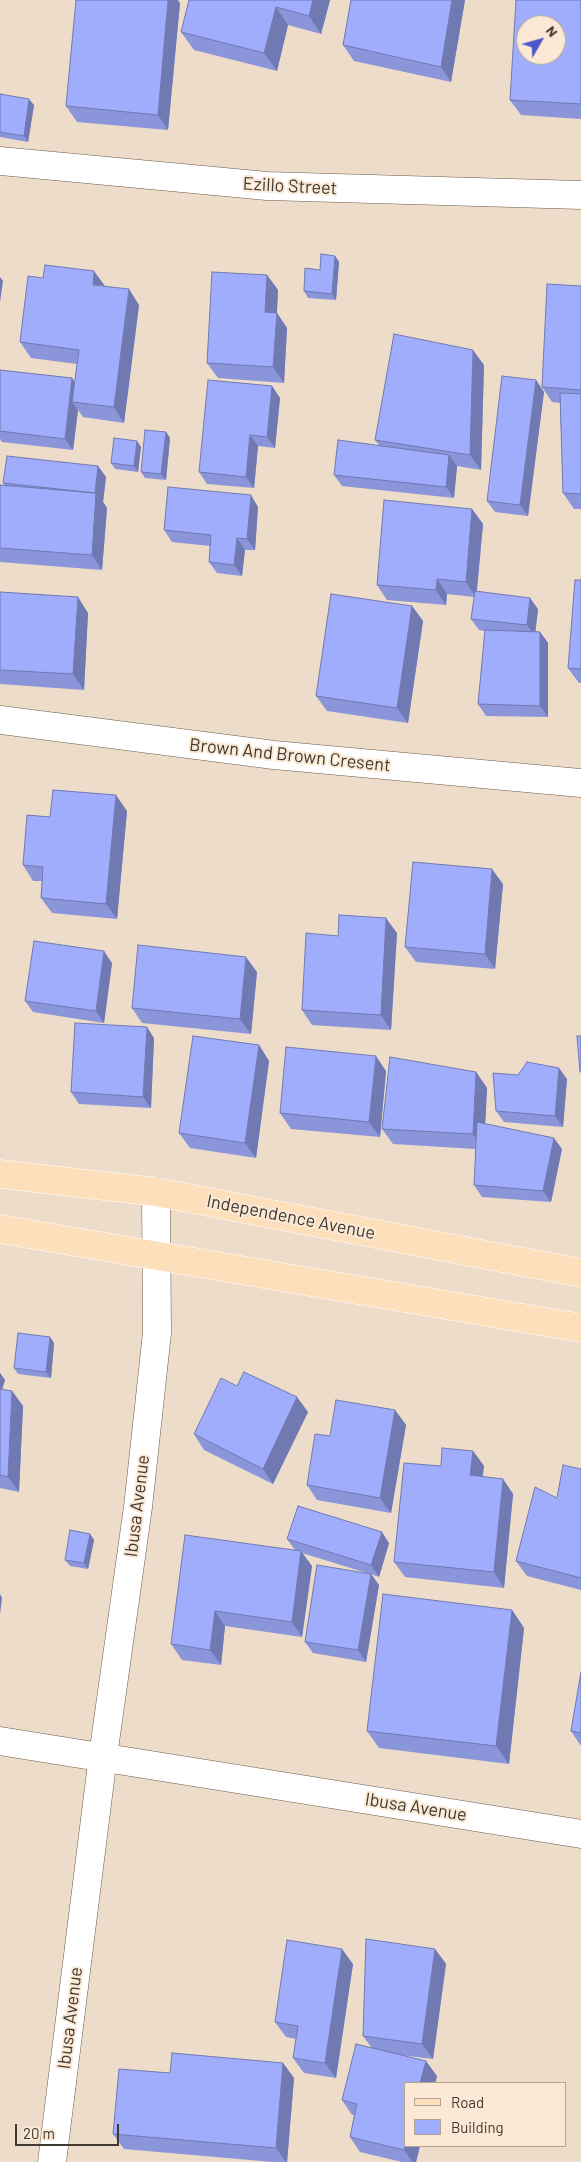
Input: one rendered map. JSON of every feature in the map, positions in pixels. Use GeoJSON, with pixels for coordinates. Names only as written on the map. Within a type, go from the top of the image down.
{"type":"FeatureCollection","features":[{"type":"Feature","properties":{"kind":"main road","name":"Independence Avenue"},"geometry":{"type":"LineString","coordinates":[[0,1174],[156,1192],[581,1273]]}},
{"type":"Feature","properties":{"kind":"main road"},"geometry":{"type":"LineString","coordinates":[[0,1229],[156,1254],[581,1328]]}},
{"type":"Feature","properties":{"kind":"street","name":"Ezillo Street"},"geometry":{"type":"LineString","coordinates":[[0,161],[268,186],[581,195]]}},
{"type":"Feature","properties":{"kind":"street","name":"Brown And Brown Cresent"},"geometry":{"type":"LineString","coordinates":[[0,720],[274,755],[581,783]]}},
{"type":"Feature","properties":{"kind":"street","name":"Ibusa Avenue"},"geometry":{"type":"LineString","coordinates":[[52,2162],[103,1756],[138,1507],[157,1333],[156,1192]]}},
{"type":"Feature","properties":{"kind":"street"},"geometry":{"type":"LineString","coordinates":[[0,1741],[103,1756]]}},
{"type":"Feature","properties":{"kind":"street","name":"Ibusa Avenue"},"geometry":{"type":"LineString","coordinates":[[103,1756],[581,1834]]}},
{"type":"Feature","properties":{"kind":"building"},"geometry":{"type":"Polygon","coordinates":[[[76,0],[168,0],[158,115],[66,106],[76,0]]]}},
{"type":"Feature","properties":{"kind":"building"},"geometry":{"type":"Polygon","coordinates":[[[189,0],[313,0],[309,16],[276,7],[264,53],[181,32],[189,0]]]}},
{"type":"Feature","properties":{"kind":"building"},"geometry":{"type":"Polygon","coordinates":[[[351,0],[452,0],[441,67],[343,45],[351,0]]]}},
{"type":"Feature","properties":{"kind":"building"},"geometry":{"type":"Polygon","coordinates":[[[516,0],[581,0],[581,104],[510,100],[516,0]]]}},
{"type":"Feature","properties":{"kind":"building"},"geometry":{"type":"Polygon","coordinates":[[[0,94],[29,99],[24,136],[0,132],[0,94]]]}},
{"type":"Feature","properties":{"kind":"building"},"geometry":{"type":"Polygon","coordinates":[[[321,254],[335,256],[332,294],[304,291],[305,268],[320,270],[321,254]]]}},
{"type":"Feature","properties":{"kind":"building"},"geometry":{"type":"Polygon","coordinates":[[[45,265],[94,271],[93,285],[129,289],[114,407],[72,402],[79,350],[20,342],[28,276],[43,278],[45,265]]]}},
{"type":"Feature","properties":{"kind":"building"},"geometry":{"type":"Polygon","coordinates":[[[212,272],[267,275],[265,312],[277,313],[273,367],[207,363],[212,272]]]}},
{"type":"Feature","properties":{"kind":"building"},"geometry":{"type":"Polygon","coordinates":[[[547,284],[581,286],[581,390],[542,387],[547,284]]]}},
{"type":"Feature","properties":{"kind":"building"},"geometry":{"type":"Polygon","coordinates":[[[394,334],[473,350],[470,455],[375,440],[394,334]]]}},
{"type":"Feature","properties":{"kind":"building"},"geometry":{"type":"Polygon","coordinates":[[[0,370],[72,378],[65,439],[0,431],[0,370]]]}},
{"type":"Feature","properties":{"kind":"building"},"geometry":{"type":"Polygon","coordinates":[[[502,376],[536,380],[520,505],[487,501],[502,376]]]}},
{"type":"Feature","properties":{"kind":"building"},"geometry":{"type":"Polygon","coordinates":[[[208,380],[272,386],[267,437],[250,435],[246,477],[199,472],[208,380]]]}},
{"type":"Feature","properties":{"kind":"building"},"geometry":{"type":"Polygon","coordinates":[[[560,393],[581,394],[581,494],[563,493],[560,393]]]}},
{"type":"Feature","properties":{"kind":"building"},"geometry":{"type":"Polygon","coordinates":[[[145,430],[166,432],[161,474],[141,472],[145,430]]]}},
{"type":"Feature","properties":{"kind":"building"},"geometry":{"type":"Polygon","coordinates":[[[114,438],[137,441],[134,466],[111,463],[114,438]]]}},
{"type":"Feature","properties":{"kind":"building"},"geometry":{"type":"Polygon","coordinates":[[[338,440],[449,455],[446,487],[334,475],[338,440]]]}},
{"type":"Feature","properties":{"kind":"building"},"geometry":{"type":"Polygon","coordinates":[[[7,456],[98,466],[95,493],[3,483],[7,456]]]}},
{"type":"Feature","properties":{"kind":"building"},"geometry":{"type":"Polygon","coordinates":[[[0,485],[96,493],[92,555],[0,548],[0,485]]]}},
{"type":"Feature","properties":{"kind":"building"},"geometry":{"type":"Polygon","coordinates":[[[168,487],[251,495],[247,539],[237,538],[234,565],[209,562],[211,535],[164,530],[168,487]]]}},
{"type":"Feature","properties":{"kind":"building"},"geometry":{"type":"Polygon","coordinates":[[[384,500],[472,509],[466,582],[437,579],[436,590],[377,585],[384,500]]]}},
{"type":"Feature","properties":{"kind":"building"},"geometry":{"type":"Polygon","coordinates":[[[575,580],[581,580],[581,669],[568,668],[575,580]]]}},
{"type":"Feature","properties":{"kind":"building"},"geometry":{"type":"Polygon","coordinates":[[[475,591],[530,598],[527,625],[471,619],[475,591]]]}},
{"type":"Feature","properties":{"kind":"building"},"geometry":{"type":"Polygon","coordinates":[[[0,592],[78,597],[73,674],[0,670],[0,592]]]}},
{"type":"Feature","properties":{"kind":"building"},"geometry":{"type":"Polygon","coordinates":[[[331,594],[412,606],[397,708],[316,696],[331,594]]]}},
{"type":"Feature","properties":{"kind":"building"},"geometry":{"type":"Polygon","coordinates":[[[485,630],[540,632],[540,706],[478,704],[485,630]]]}},
{"type":"Feature","properties":{"kind":"building"},"geometry":{"type":"Polygon","coordinates":[[[53,790],[116,795],[106,904],[41,898],[43,867],[23,865],[27,815],[50,817],[53,790]]]}},
{"type":"Feature","properties":{"kind":"building"},"geometry":{"type":"Polygon","coordinates":[[[413,862],[492,869],[485,954],[405,947],[413,862]]]}},
{"type":"Feature","properties":{"kind":"building"},"geometry":{"type":"Polygon","coordinates":[[[339,915],[386,918],[381,1015],[302,1010],[306,933],[338,936],[339,915]]]}},
{"type":"Feature","properties":{"kind":"building"},"geometry":{"type":"Polygon","coordinates":[[[34,941],[104,951],[96,1011],[25,1001],[34,941]]]}},
{"type":"Feature","properties":{"kind":"building"},"geometry":{"type":"Polygon","coordinates":[[[138,945],[246,957],[240,1019],[132,1008],[138,945]]]}},
{"type":"Feature","properties":{"kind":"building"},"geometry":{"type":"Polygon","coordinates":[[[75,1023],[147,1027],[143,1097],[71,1092],[75,1023]]]}},
{"type":"Feature","properties":{"kind":"building"},"geometry":{"type":"Polygon","coordinates":[[[193,1036],[259,1045],[245,1143],[179,1133],[193,1036]]]}},
{"type":"Feature","properties":{"kind":"building"},"geometry":{"type":"Polygon","coordinates":[[[577,1036],[581,1036],[581,1072],[580,1072],[577,1036]]]}},
{"type":"Feature","properties":{"kind":"building"},"geometry":{"type":"Polygon","coordinates":[[[286,1047],[376,1056],[369,1122],[280,1113],[286,1047]]]}},
{"type":"Feature","properties":{"kind":"building"},"geometry":{"type":"Polygon","coordinates":[[[390,1057],[476,1072],[473,1134],[382,1129],[390,1057]]]}},
{"type":"Feature","properties":{"kind":"building"},"geometry":{"type":"Polygon","coordinates":[[[527,1062],[559,1068],[555,1116],[496,1111],[493,1073],[518,1075],[527,1062]]]}},
{"type":"Feature","properties":{"kind":"building"},"geometry":{"type":"Polygon","coordinates":[[[477,1122],[554,1138],[543,1191],[474,1185],[477,1122]]]}},
{"type":"Feature","properties":{"kind":"building"},"geometry":{"type":"Polygon","coordinates":[[[18,1333],[50,1337],[46,1372],[14,1368],[18,1333]]]}},
{"type":"Feature","properties":{"kind":"building"},"geometry":{"type":"Polygon","coordinates":[[[244,1372],[297,1397],[263,1469],[194,1434],[221,1378],[237,1386],[244,1372]]]}},
{"type":"Feature","properties":{"kind":"building"},"geometry":{"type":"Polygon","coordinates":[[[0,1389],[12,1391],[8,1477],[0,1475],[0,1389]]]}},
{"type":"Feature","properties":{"kind":"building"},"geometry":{"type":"Polygon","coordinates":[[[336,1400],[395,1410],[380,1498],[307,1485],[315,1434],[330,1436],[336,1400]]]}},
{"type":"Feature","properties":{"kind":"building"},"geometry":{"type":"Polygon","coordinates":[[[442,1448],[473,1451],[470,1475],[503,1479],[494,1572],[394,1562],[404,1463],[441,1466],[442,1448]]]}},
{"type":"Feature","properties":{"kind":"building"},"geometry":{"type":"Polygon","coordinates":[[[563,1465],[581,1469],[581,1578],[516,1561],[535,1487],[557,1498],[563,1465]]]}},
{"type":"Feature","properties":{"kind":"building"},"geometry":{"type":"Polygon","coordinates":[[[298,1506],[382,1532],[371,1565],[287,1539],[298,1506]]]}},
{"type":"Feature","properties":{"kind":"building"},"geometry":{"type":"Polygon","coordinates":[[[70,1530],[90,1534],[84,1563],[65,1560],[70,1530]]]}},
{"type":"Feature","properties":{"kind":"building"},"geometry":{"type":"Polygon","coordinates":[[[185,1535],[301,1551],[292,1622],[215,1611],[210,1650],[171,1644],[185,1535]]]}},
{"type":"Feature","properties":{"kind":"building"},"geometry":{"type":"Polygon","coordinates":[[[317,1565],[371,1574],[358,1650],[305,1642],[317,1565]]]}},
{"type":"Feature","properties":{"kind":"building"},"geometry":{"type":"Polygon","coordinates":[[[383,1594],[512,1610],[496,1746],[367,1731],[383,1594]]]}},
{"type":"Feature","properties":{"kind":"building"},"geometry":{"type":"Polygon","coordinates":[[[581,1672],[581,1733],[571,1731],[581,1672]]]}},
{"type":"Feature","properties":{"kind":"building"},"geometry":{"type":"Polygon","coordinates":[[[366,1939],[435,1949],[422,2044],[363,2036],[366,1939]]]}},
{"type":"Feature","properties":{"kind":"building"},"geometry":{"type":"Polygon","coordinates":[[[287,1940],[342,1949],[325,2063],[293,2058],[298,2026],[275,2022],[287,1940]]]}},
{"type":"Feature","properties":{"kind":"building"},"geometry":{"type":"Polygon","coordinates":[[[356,2044],[426,2061],[420,2082],[404,2082],[404,2150],[350,2137],[357,2104],[342,2100],[356,2044]]]}},
{"type":"Feature","properties":{"kind":"building"},"geometry":{"type":"Polygon","coordinates":[[[172,2053],[283,2063],[276,2148],[113,2134],[119,2069],[170,2073],[172,2053]]]}}]}
